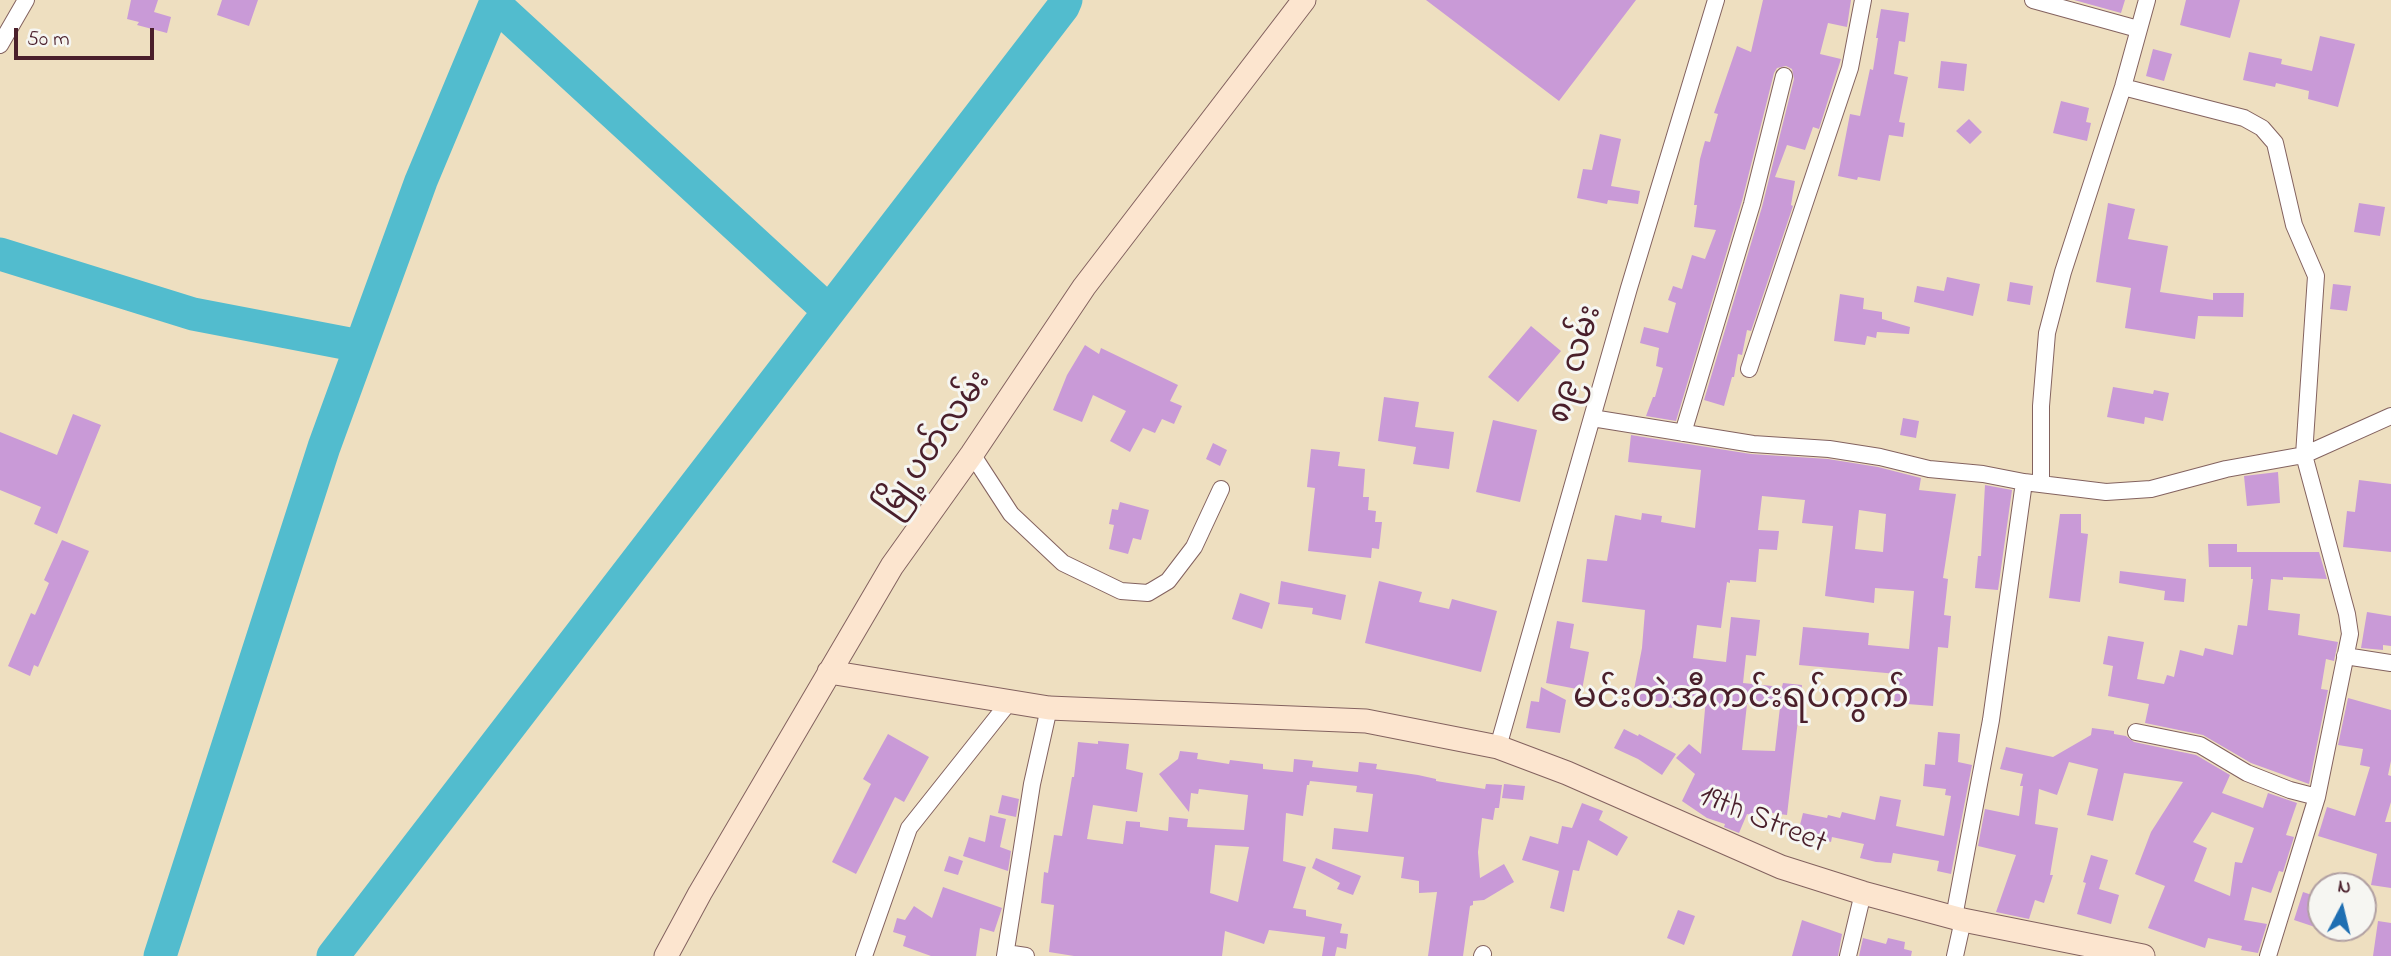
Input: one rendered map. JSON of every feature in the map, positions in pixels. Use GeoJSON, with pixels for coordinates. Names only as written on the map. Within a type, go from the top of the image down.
{"type":"FeatureCollection","features":[{"type":"Feature","properties":{"kind":"street"},"geometry":{"type":"LineString","coordinates":[[0,45],[26,0]]}},
{"type":"Feature","properties":{"kind":"street","name":"မြို့ပတ်လမ်း"},"geometry":{"type":"LineString","coordinates":[[666,956],[700,893],[892,566],[972,454],[1084,287],[1304,0]]}},
{"type":"Feature","properties":{"kind":"street","name":"၈၉ လမ်း"},"geometry":{"type":"LineString","coordinates":[[1498,747],[1716,0]]}},
{"type":"Feature","properties":{"kind":"street"},"geometry":{"type":"LineString","coordinates":[[1749,369],[1850,68],[1863,0]]}},
{"type":"Feature","properties":{"kind":"street"},"geometry":{"type":"LineString","coordinates":[[2033,0],[2138,29]]}},
{"type":"Feature","properties":{"kind":"street"},"geometry":{"type":"LineString","coordinates":[[2041,484],[2041,406],[2047,332],[2063,272],[2123,87],[2147,0]]}},
{"type":"Feature","properties":{"kind":"street"},"geometry":{"type":"LineString","coordinates":[[1684,433],[1752,204],[1784,76]]}},
{"type":"Feature","properties":{"kind":"street"},"geometry":{"type":"LineString","coordinates":[[2123,87],[2244,118],[2262,128],[2276,143],[2294,225],[2316,276],[2304,455],[2350,634],[2317,797],[2268,956]]}},
{"type":"Feature","properties":{"kind":"street"},"geometry":{"type":"LineString","coordinates":[[1592,418],[1752,444],[1829,449],[1929,469],[2106,492],[2151,489],[2226,469],[2304,455],[2391,416]]}},
{"type":"Feature","properties":{"kind":"street"},"geometry":{"type":"LineString","coordinates":[[972,454],[1011,514],[1063,563],[1121,592],[1148,593],[1168,581],[1194,547],[1221,489]]}},
{"type":"Feature","properties":{"kind":"street"},"geometry":{"type":"LineString","coordinates":[[1955,956],[2024,482]]}},
{"type":"Feature","properties":{"kind":"street"},"geometry":{"type":"LineString","coordinates":[[2345,656],[2391,663]]}},
{"type":"Feature","properties":{"kind":"street","name":"19th Street"},"geometry":{"type":"LineString","coordinates":[[829,672],[1049,708],[1366,721],[1498,747],[1567,773],[1781,867],[1863,893],[1959,918],[2143,956]]}},
{"type":"Feature","properties":{"kind":"street"},"geometry":{"type":"LineString","coordinates":[[864,956],[909,828],[1010,701]]}},
{"type":"Feature","properties":{"kind":"street"},"geometry":{"type":"LineString","coordinates":[[1026,956],[1005,955],[1032,784],[1049,708]]}},
{"type":"Feature","properties":{"kind":"street"},"geometry":{"type":"LineString","coordinates":[[2136,732],[2200,745],[2247,773],[2290,790],[2317,797]]}},
{"type":"Feature","properties":{"kind":"street"},"geometry":{"type":"LineString","coordinates":[[1848,956],[1863,893]]}},
{"type":"Feature","properties":{"kind":"building"},"geometry":{"type":"Polygon","coordinates":[[[131,0],[158,0],[154,12],[171,17],[167,33],[137,25],[139,22],[127,19],[131,0]]]}},
{"type":"Feature","properties":{"kind":"building"},"geometry":{"type":"Polygon","coordinates":[[[222,0],[258,0],[249,26],[217,15],[222,0]]]}},
{"type":"Feature","properties":{"kind":"building"},"geometry":{"type":"Polygon","coordinates":[[[1426,0],[1636,0],[1559,101],[1426,0]]]}},
{"type":"Feature","properties":{"kind":"building"},"geometry":{"type":"Polygon","coordinates":[[[1763,0],[1851,0],[1847,27],[1828,23],[1820,54],[1841,59],[1819,129],[1813,127],[1805,150],[1787,145],[1775,177],[1795,181],[1793,206],[1751,331],[1747,330],[1742,355],[1738,354],[1734,377],[1724,406],[1704,400],[1762,207],[1794,79],[1792,69],[1786,66],[1777,68],[1774,73],[1742,201],[1676,421],[1646,416],[1655,397],[1663,368],[1656,366],[1659,348],[1640,343],[1644,327],[1668,333],[1676,303],[1668,300],[1673,286],[1682,289],[1692,255],[1705,259],[1716,230],[1694,227],[1700,159],[1705,141],[1710,142],[1718,114],[1714,113],[1737,46],[1751,52],[1763,0]]]}},
{"type":"Feature","properties":{"kind":"building"},"geometry":{"type":"Polygon","coordinates":[[[2074,0],[2125,0],[2121,13],[2074,0]]]}},
{"type":"Feature","properties":{"kind":"building"},"geometry":{"type":"Polygon","coordinates":[[[2186,0],[2240,0],[2230,38],[2180,25],[2186,0]]]}},
{"type":"Feature","properties":{"kind":"building"},"geometry":{"type":"Polygon","coordinates":[[[1881,9],[1909,13],[1905,42],[1899,41],[1894,74],[1908,77],[1899,122],[1905,123],[1903,137],[1889,135],[1880,181],[1858,177],[1857,180],[1838,176],[1850,114],[1860,116],[1870,69],[1873,70],[1881,9]]]}},
{"type":"Feature","properties":{"kind":"building"},"geometry":{"type":"Polygon","coordinates":[[[2320,36],[2355,44],[2338,107],[2308,99],[2309,91],[2276,83],[2275,87],[2243,80],[2249,52],[2282,59],[2281,64],[2312,71],[2320,36]]]}},
{"type":"Feature","properties":{"kind":"building"},"geometry":{"type":"Polygon","coordinates":[[[2153,49],[2172,54],[2164,81],[2146,76],[2153,49]]]}},
{"type":"Feature","properties":{"kind":"building"},"geometry":{"type":"Polygon","coordinates":[[[1941,61],[1967,64],[1964,91],[1938,88],[1941,61]]]}},
{"type":"Feature","properties":{"kind":"building"},"geometry":{"type":"Polygon","coordinates":[[[2061,101],[2089,108],[2086,122],[2091,123],[2087,141],[2053,133],[2061,101]]]}},
{"type":"Feature","properties":{"kind":"building"},"geometry":{"type":"Polygon","coordinates":[[[1969,119],[1982,132],[1970,144],[1956,131],[1969,119]]]}},
{"type":"Feature","properties":{"kind":"building"},"geometry":{"type":"Polygon","coordinates":[[[1600,134],[1621,139],[1611,186],[1640,191],[1638,204],[1608,200],[1607,204],[1577,198],[1583,169],[1592,170],[1600,134]]]}},
{"type":"Feature","properties":{"kind":"building"},"geometry":{"type":"Polygon","coordinates":[[[2108,203],[2135,209],[2128,239],[2168,246],[2160,292],[2213,300],[2213,293],[2244,293],[2243,317],[2198,316],[2195,339],[2125,328],[2131,288],[2096,282],[2108,203]]]}},
{"type":"Feature","properties":{"kind":"building"},"geometry":{"type":"Polygon","coordinates":[[[2359,203],[2385,207],[2380,236],[2354,232],[2359,203]]]}},
{"type":"Feature","properties":{"kind":"building"},"geometry":{"type":"Polygon","coordinates":[[[1947,277],[1980,284],[1973,316],[1914,302],[1917,286],[1944,291],[1947,277]]]}},
{"type":"Feature","properties":{"kind":"building"},"geometry":{"type":"Polygon","coordinates":[[[2010,282],[2033,286],[2030,305],[2007,301],[2010,282]]]}},
{"type":"Feature","properties":{"kind":"building"},"geometry":{"type":"Polygon","coordinates":[[[2333,284],[2351,286],[2347,311],[2330,309],[2333,284]]]}},
{"type":"Feature","properties":{"kind":"building"},"geometry":{"type":"Polygon","coordinates":[[[1840,294],[1864,298],[1863,309],[1882,312],[1882,319],[1910,327],[1909,334],[1877,332],[1876,338],[1867,336],[1865,345],[1834,341],[1840,294]]]}},
{"type":"Feature","properties":{"kind":"building"},"geometry":{"type":"Polygon","coordinates":[[[1531,326],[1561,351],[1518,402],[1488,377],[1531,326]]]}},
{"type":"Feature","properties":{"kind":"building"},"geometry":{"type":"Polygon","coordinates":[[[1085,345],[1099,354],[1101,348],[1178,385],[1170,401],[1182,406],[1174,424],[1162,419],[1155,433],[1143,428],[1130,452],[1110,441],[1126,411],[1093,395],[1082,422],[1053,410],[1067,375],[1085,345]]]}},
{"type":"Feature","properties":{"kind":"building"},"geometry":{"type":"Polygon","coordinates":[[[2113,387],[2153,394],[2154,390],[2169,393],[2163,421],[2145,417],[2144,424],[2107,417],[2113,387]]]}},
{"type":"Feature","properties":{"kind":"building"},"geometry":{"type":"Polygon","coordinates":[[[1384,397],[1419,402],[1415,427],[1454,432],[1449,469],[1413,464],[1416,447],[1378,441],[1384,397]]]}},
{"type":"Feature","properties":{"kind":"building"},"geometry":{"type":"Polygon","coordinates":[[[73,414],[101,425],[57,534],[34,524],[41,507],[0,490],[0,432],[57,455],[73,414]]]}},
{"type":"Feature","properties":{"kind":"building"},"geometry":{"type":"Polygon","coordinates":[[[1903,418],[1919,421],[1916,438],[1900,435],[1903,418]]]}},
{"type":"Feature","properties":{"kind":"building"},"geometry":{"type":"Polygon","coordinates":[[[1493,420],[1537,430],[1520,502],[1476,492],[1493,420]]]}},
{"type":"Feature","properties":{"kind":"building"},"geometry":{"type":"Polygon","coordinates":[[[1631,435],[1751,454],[1828,459],[1878,467],[1921,478],[1919,490],[1956,494],[1943,578],[1948,579],[1944,615],[1951,616],[1948,648],[1938,647],[1933,706],[1894,703],[1897,674],[1799,665],[1803,627],[1869,633],[1868,645],[1909,649],[1914,591],[1875,588],[1874,603],[1825,596],[1833,526],[1802,523],[1805,500],[1762,496],[1758,530],[1779,531],[1777,550],[1759,549],[1756,582],[1727,582],[1721,628],[1697,625],[1693,658],[1726,662],[1731,617],[1760,620],[1756,656],[1746,655],[1743,683],[1782,687],[1783,683],[1802,685],[1787,815],[1757,811],[1756,816],[1747,814],[1739,833],[1724,827],[1725,824],[1707,818],[1682,801],[1695,774],[1676,758],[1689,744],[1701,754],[1706,698],[1675,694],[1672,708],[1632,700],[1642,648],[1645,610],[1582,602],[1587,559],[1607,561],[1615,515],[1641,520],[1642,513],[1662,516],[1661,522],[1695,528],[1701,470],[1628,462],[1631,435]],[[1859,510],[1855,549],[1883,552],[1886,514],[1859,510]],[[1747,704],[1742,750],[1775,751],[1780,707],[1747,704]]]}},
{"type":"Feature","properties":{"kind":"building"},"geometry":{"type":"Polygon","coordinates":[[[1213,443],[1227,450],[1220,466],[1206,459],[1213,443]]]}},
{"type":"Feature","properties":{"kind":"building"},"geometry":{"type":"Polygon","coordinates":[[[1311,449],[1340,452],[1338,466],[1365,469],[1363,497],[1369,497],[1368,510],[1376,511],[1375,522],[1382,522],[1379,549],[1372,548],[1371,558],[1308,551],[1315,488],[1307,487],[1311,449]]]}},
{"type":"Feature","properties":{"kind":"building"},"geometry":{"type":"Polygon","coordinates":[[[2278,472],[2280,503],[2247,506],[2244,476],[2278,472]]]}},
{"type":"Feature","properties":{"kind":"building"},"geometry":{"type":"Polygon","coordinates":[[[2359,480],[2391,484],[2391,552],[2343,547],[2347,511],[2355,512],[2359,480]]]}},
{"type":"Feature","properties":{"kind":"building"},"geometry":{"type":"Polygon","coordinates":[[[1985,485],[2012,490],[1998,590],[1975,588],[1978,556],[1981,556],[1985,485]]]}},
{"type":"Feature","properties":{"kind":"building"},"geometry":{"type":"Polygon","coordinates":[[[1120,502],[1149,510],[1141,540],[1133,538],[1128,554],[1109,549],[1114,525],[1109,524],[1112,509],[1118,510],[1120,502]]]}},
{"type":"Feature","properties":{"kind":"building"},"geometry":{"type":"Polygon","coordinates":[[[2060,514],[2081,514],[2081,533],[2088,534],[2080,602],[2049,598],[2060,514]]]}},
{"type":"Feature","properties":{"kind":"building"},"geometry":{"type":"Polygon","coordinates":[[[62,540],[89,551],[38,667],[34,665],[30,676],[8,666],[31,613],[35,615],[49,583],[44,580],[62,540]]]}},
{"type":"Feature","properties":{"kind":"building"},"geometry":{"type":"Polygon","coordinates":[[[2208,544],[2237,544],[2237,552],[2319,552],[2327,579],[2271,579],[2268,610],[2300,614],[2298,635],[2338,642],[2334,661],[2326,659],[2321,689],[2328,690],[2309,784],[2251,763],[2203,735],[2145,723],[2149,704],[2108,696],[2113,666],[2103,664],[2108,636],[2144,642],[2137,679],[2164,684],[2167,675],[2174,677],[2180,650],[2203,656],[2205,648],[2233,655],[2238,625],[2247,626],[2253,579],[2251,567],[2209,567],[2208,544]]]}},
{"type":"Feature","properties":{"kind":"building"},"geometry":{"type":"Polygon","coordinates":[[[2120,571],[2186,579],[2184,602],[2164,600],[2165,591],[2119,583],[2120,571]]]}},
{"type":"Feature","properties":{"kind":"building"},"geometry":{"type":"Polygon","coordinates":[[[1281,581],[1346,595],[1341,620],[1312,614],[1313,608],[1278,604],[1281,581]]]}},
{"type":"Feature","properties":{"kind":"building"},"geometry":{"type":"Polygon","coordinates":[[[1379,581],[1422,592],[1419,602],[1449,609],[1452,599],[1497,611],[1481,672],[1365,643],[1379,581]]]}},
{"type":"Feature","properties":{"kind":"building"},"geometry":{"type":"Polygon","coordinates":[[[1240,593],[1270,603],[1262,629],[1232,619],[1240,593]]]}},
{"type":"Feature","properties":{"kind":"building"},"geometry":{"type":"Polygon","coordinates":[[[2367,612],[2391,616],[2391,646],[2383,645],[2383,650],[2361,648],[2367,612]]]}},
{"type":"Feature","properties":{"kind":"building"},"geometry":{"type":"Polygon","coordinates":[[[1557,621],[1574,624],[1570,648],[1589,652],[1582,690],[1546,683],[1557,621]]]}},
{"type":"Feature","properties":{"kind":"building"},"geometry":{"type":"Polygon","coordinates":[[[1541,687],[1566,700],[1560,733],[1526,728],[1531,701],[1539,702],[1541,687]]]}},
{"type":"Feature","properties":{"kind":"building"},"geometry":{"type":"Polygon","coordinates":[[[2348,698],[2391,710],[2391,761],[2388,775],[2391,776],[2391,802],[2385,822],[2391,822],[2391,888],[2377,886],[2377,872],[2374,872],[2377,854],[2318,836],[2327,807],[2355,816],[2370,767],[2360,765],[2363,749],[2338,745],[2348,698]]]}},
{"type":"Feature","properties":{"kind":"building"},"geometry":{"type":"Polygon","coordinates":[[[2092,728],[2114,731],[2114,734],[2126,736],[2134,742],[2196,755],[2230,775],[2222,793],[2263,808],[2268,793],[2297,803],[2286,835],[2294,837],[2283,872],[2279,871],[2271,893],[2252,887],[2244,920],[2267,924],[2258,953],[2241,950],[2242,946],[2208,938],[2205,948],[2148,928],[2165,886],[2135,874],[2151,832],[2183,782],[2124,773],[2113,821],[2087,815],[2098,769],[2069,762],[2057,795],[2039,789],[2035,824],[2058,828],[2050,875],[2053,875],[2044,903],[2035,900],[2029,919],[1996,912],[2016,855],[1978,846],[1985,809],[2019,816],[2023,774],[2000,769],[2006,747],[2053,757],[2091,735],[2092,728]],[[2212,812],[2193,842],[2207,848],[2194,881],[2230,896],[2235,862],[2242,863],[2254,828],[2212,812]]]}},
{"type":"Feature","properties":{"kind":"building"},"geometry":{"type":"Polygon","coordinates":[[[1624,729],[1676,754],[1662,775],[1638,759],[1614,748],[1624,729]]]}},
{"type":"Feature","properties":{"kind":"building"},"geometry":{"type":"Polygon","coordinates":[[[1938,732],[1960,734],[1958,762],[1972,765],[1951,874],[1937,871],[1939,861],[1893,853],[1891,863],[1876,862],[1860,858],[1864,844],[1832,837],[1831,842],[1819,838],[1818,842],[1797,837],[1803,813],[1840,818],[1842,812],[1875,820],[1880,796],[1901,800],[1896,826],[1944,836],[1951,796],[1945,795],[1946,789],[1923,786],[1925,764],[1935,765],[1938,732]]]}},
{"type":"Feature","properties":{"kind":"building"},"geometry":{"type":"Polygon","coordinates":[[[888,734],[929,757],[904,802],[895,797],[856,874],[832,862],[871,784],[863,779],[888,734]]]}},
{"type":"Feature","properties":{"kind":"building"},"geometry":{"type":"Polygon","coordinates":[[[1098,741],[1129,744],[1126,769],[1143,773],[1137,812],[1093,805],[1087,839],[1123,844],[1126,821],[1140,822],[1140,827],[1168,831],[1169,817],[1188,819],[1187,827],[1244,830],[1248,795],[1199,789],[1198,794],[1191,793],[1189,812],[1159,774],[1178,759],[1180,751],[1198,753],[1197,759],[1229,764],[1230,760],[1263,764],[1263,769],[1293,772],[1294,759],[1313,761],[1312,767],[1358,772],[1359,762],[1377,764],[1376,769],[1485,789],[1486,784],[1502,785],[1499,808],[1495,808],[1493,820],[1482,818],[1478,852],[1480,878],[1504,864],[1514,882],[1484,900],[1473,901],[1463,956],[1428,956],[1437,892],[1419,893],[1419,881],[1401,878],[1404,857],[1332,849],[1334,828],[1368,832],[1373,794],[1356,792],[1357,786],[1310,781],[1307,785],[1303,816],[1286,813],[1283,861],[1306,867],[1293,908],[1306,910],[1306,916],[1342,924],[1340,933],[1348,934],[1346,949],[1337,947],[1335,956],[1322,956],[1325,937],[1269,930],[1264,944],[1225,931],[1222,956],[1074,956],[1049,952],[1054,905],[1041,903],[1044,872],[1048,873],[1054,835],[1062,836],[1078,742],[1098,744],[1098,741]],[[1215,845],[1210,893],[1238,902],[1249,847],[1215,845]]]}},
{"type":"Feature","properties":{"kind":"building"},"geometry":{"type":"Polygon","coordinates":[[[1504,784],[1525,786],[1523,800],[1502,798],[1504,784]]]}},
{"type":"Feature","properties":{"kind":"building"},"geometry":{"type":"Polygon","coordinates":[[[1002,795],[1019,799],[1016,817],[998,813],[1002,795]]]}},
{"type":"Feature","properties":{"kind":"building"},"geometry":{"type":"Polygon","coordinates":[[[1582,803],[1603,811],[1599,820],[1628,837],[1617,856],[1588,840],[1579,871],[1573,870],[1564,912],[1550,908],[1559,871],[1522,860],[1530,836],[1558,844],[1562,826],[1572,828],[1582,803]]]}},
{"type":"Feature","properties":{"kind":"building"},"geometry":{"type":"Polygon","coordinates":[[[990,815],[1006,819],[1000,847],[1011,851],[1008,871],[963,856],[969,837],[985,842],[990,815]]]}},
{"type":"Feature","properties":{"kind":"building"},"geometry":{"type":"Polygon","coordinates":[[[2091,855],[2108,860],[2099,889],[2119,895],[2111,924],[2077,914],[2091,855]]]}},
{"type":"Feature","properties":{"kind":"building"},"geometry":{"type":"Polygon","coordinates":[[[949,856],[963,861],[958,875],[944,871],[949,856]]]}},
{"type":"Feature","properties":{"kind":"building"},"geometry":{"type":"Polygon","coordinates":[[[1316,858],[1361,876],[1353,895],[1337,889],[1340,883],[1312,868],[1316,858]]]}},
{"type":"Feature","properties":{"kind":"building"},"geometry":{"type":"Polygon","coordinates":[[[943,887],[1002,908],[994,932],[980,928],[976,956],[931,956],[903,946],[906,936],[893,932],[897,918],[905,920],[914,906],[932,918],[943,887]]]}},
{"type":"Feature","properties":{"kind":"building"},"geometry":{"type":"Polygon","coordinates":[[[2303,892],[2307,893],[2307,924],[2294,920],[2303,892]]]}},
{"type":"Feature","properties":{"kind":"building"},"geometry":{"type":"Polygon","coordinates":[[[1678,910],[1695,916],[1684,945],[1667,938],[1678,910]]]}},
{"type":"Feature","properties":{"kind":"building"},"geometry":{"type":"Polygon","coordinates":[[[1802,920],[1842,934],[1838,956],[1792,956],[1802,920]]]}},
{"type":"Feature","properties":{"kind":"building"},"geometry":{"type":"Polygon","coordinates":[[[2378,921],[2391,923],[2391,956],[2373,956],[2378,921]]]}},
{"type":"Feature","properties":{"kind":"building"},"geometry":{"type":"Polygon","coordinates":[[[1863,938],[1886,944],[1888,938],[1905,942],[1904,949],[1912,951],[1911,956],[1859,956],[1863,938]]]}},
{"type":"Feature","properties":{"kind":"waterway"},"geometry":{"type":"LineString","coordinates":[[496,0],[495,4],[829,311]]}},
{"type":"Feature","properties":{"kind":"waterway"},"geometry":{"type":"LineString","coordinates":[[333,956],[1066,0]]}},
{"type":"Feature","properties":{"kind":"waterway"},"geometry":{"type":"LineString","coordinates":[[160,956],[324,447],[421,181],[495,4]]}},
{"type":"Feature","properties":{"kind":"waterway"},"geometry":{"type":"LineString","coordinates":[[0,254],[193,314],[360,346]]}},
{"type":"Feature","properties":{"kind":"district","name":"မင်းတဲအီကင်းရပ်ကွက်"},"geometry":{"type":"Point","coordinates":[1741,701]}}]}
